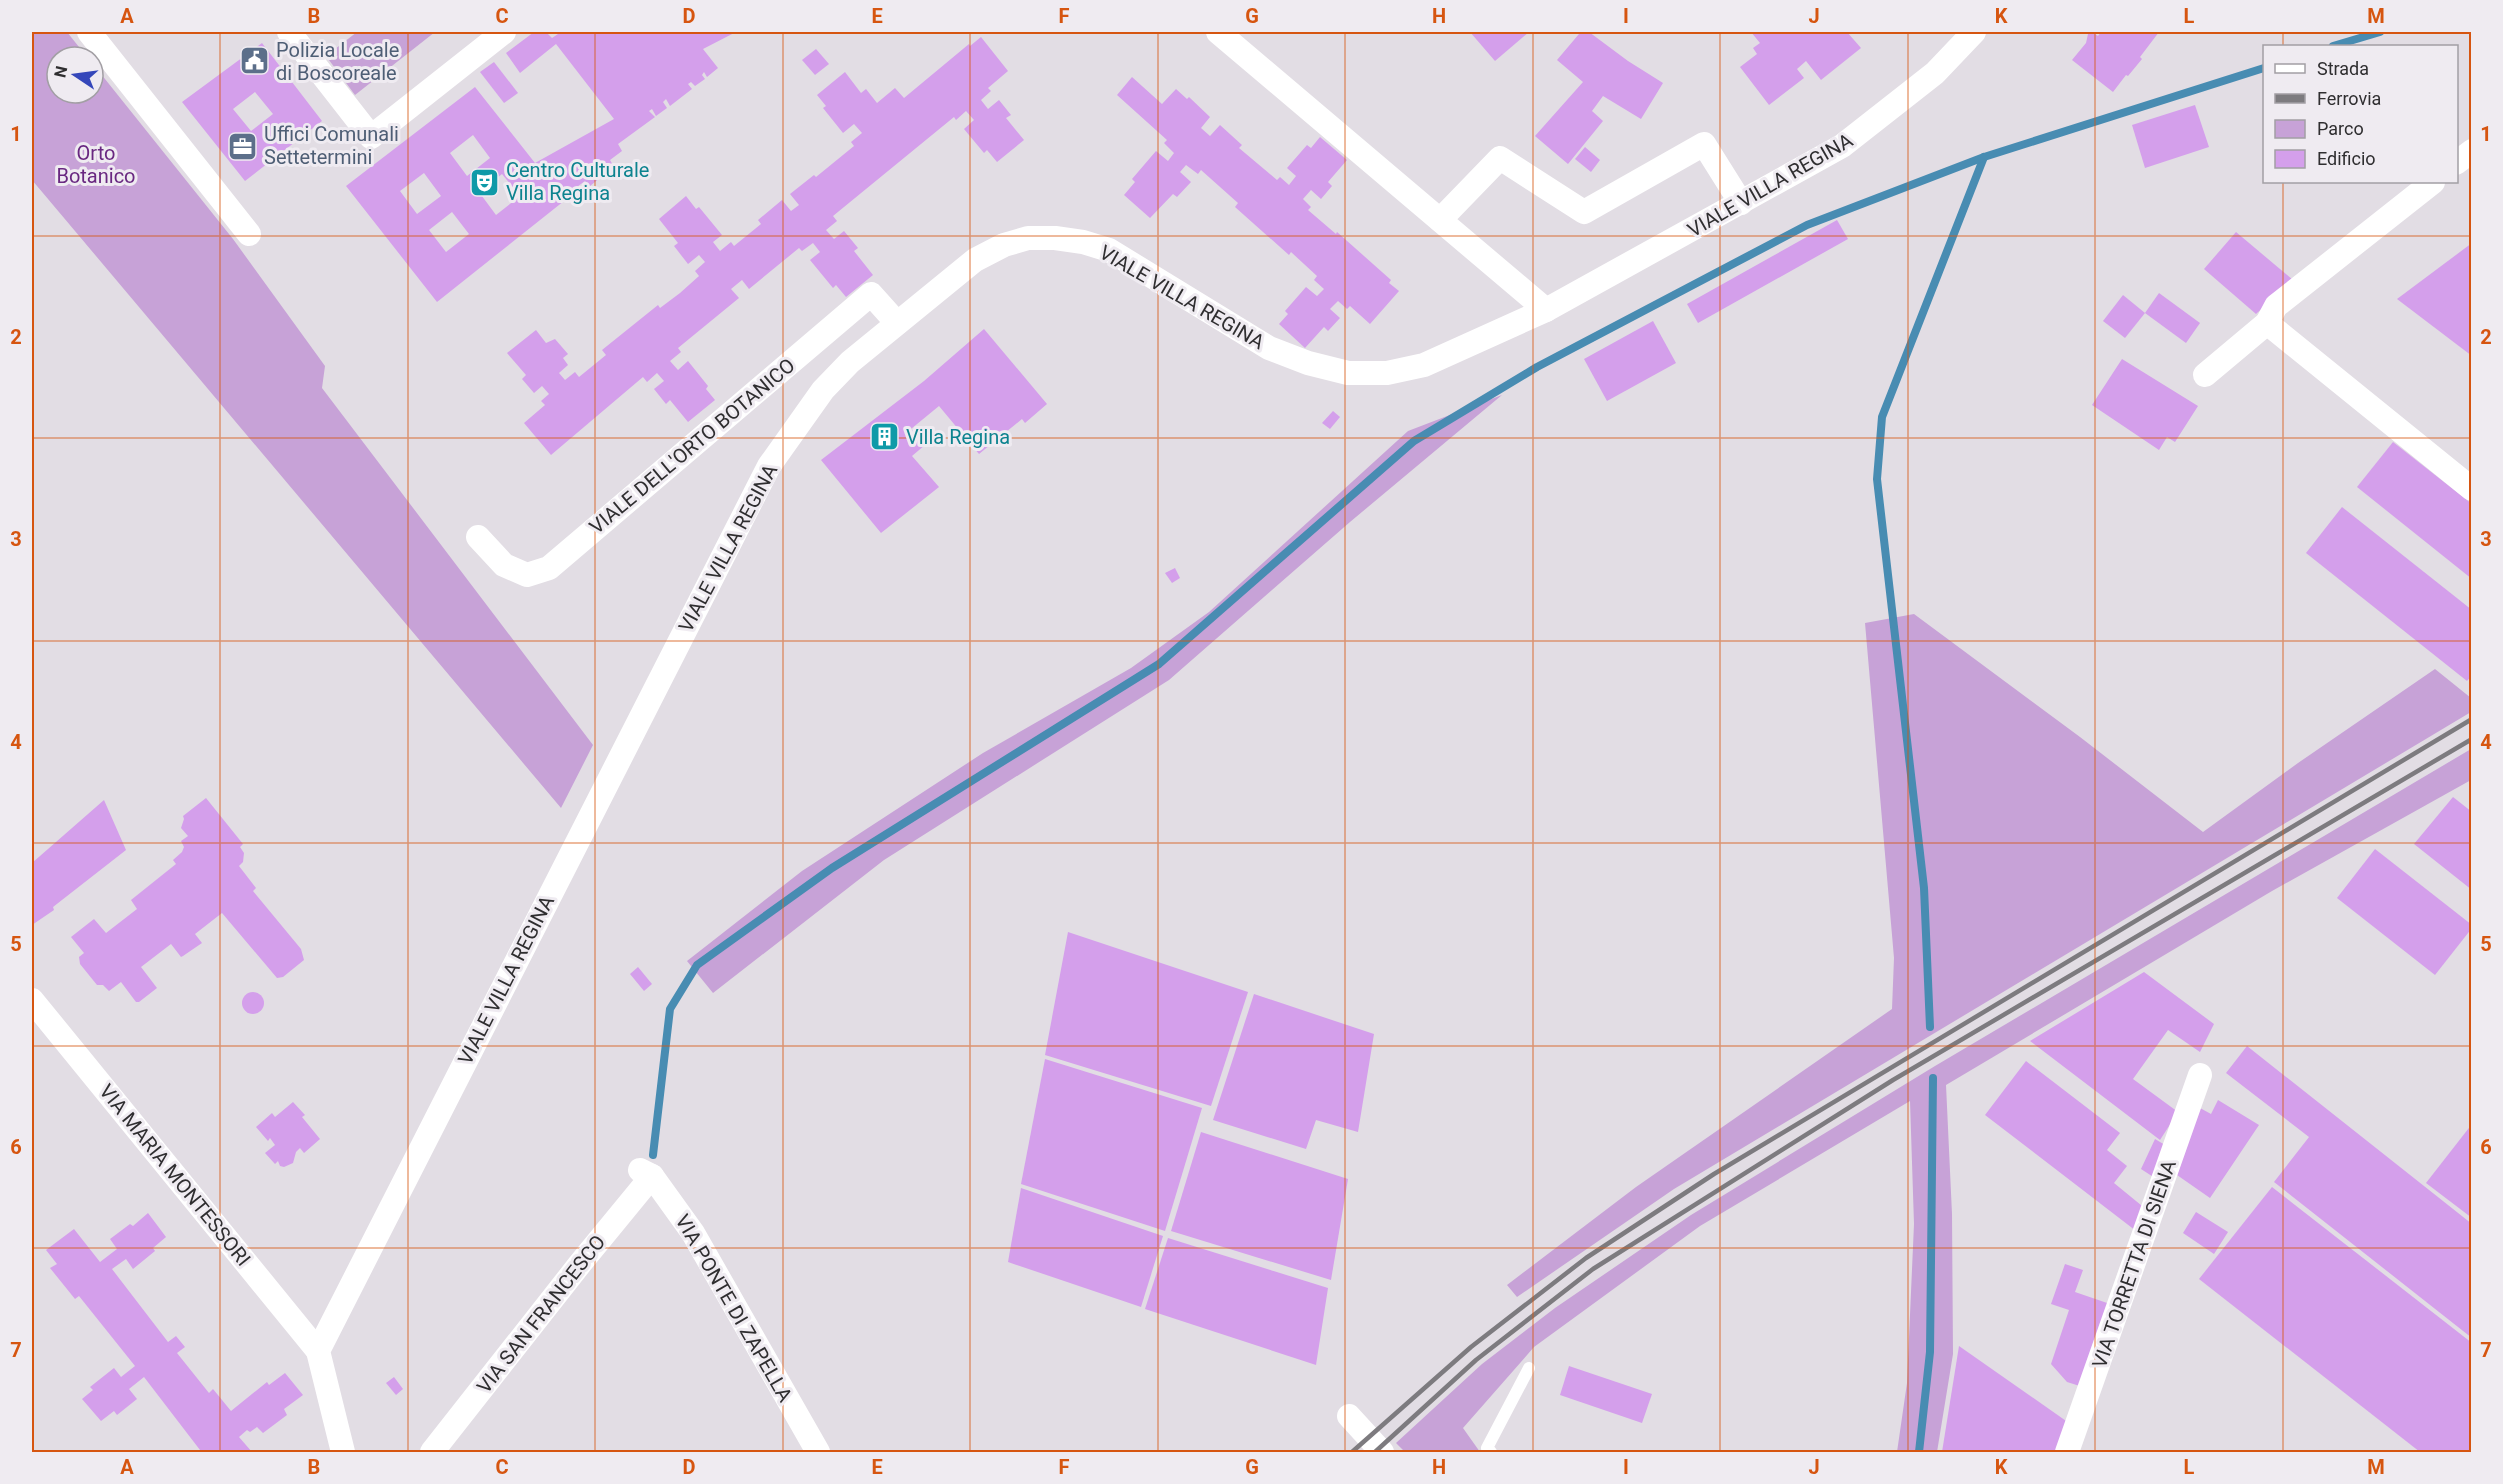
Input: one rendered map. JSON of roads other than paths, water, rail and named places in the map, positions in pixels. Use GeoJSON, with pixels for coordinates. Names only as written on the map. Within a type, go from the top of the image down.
{"type":"FeatureCollection","features":[{"type":"Feature","properties":{"kind":"street"},"geometry":{"type":"LineString","coordinates":[[89,32],[249,234]]}},
{"type":"Feature","properties":{"kind":"street"},"geometry":{"type":"LineString","coordinates":[[300,35],[371,137],[504,32]]}},
{"type":"Feature","properties":{"kind":"street"},"geometry":{"type":"LineString","coordinates":[[1218,32],[1546,310]]}},
{"type":"Feature","properties":{"kind":"street","name":"VIALE VILLA REGINA"},"geometry":{"type":"LineString","coordinates":[[318,1351],[455,1078],[770,466],[823,390],[850,362],[975,260],[1004,245],[1029,238],[1055,238],[1083,242],[1109,250],[1269,348],[1308,363],[1348,374],[1387,373],[1424,365],[1546,310],[1842,146],[1935,73],[1974,32]]}},
{"type":"Feature","properties":{"kind":"street"},"geometry":{"type":"LineString","coordinates":[[1440,220],[1500,158],[1584,212],[1704,144],[1742,203]]}},
{"type":"Feature","properties":{"kind":"street"},"geometry":{"type":"LineString","coordinates":[[2458,162],[2472,151]]}},
{"type":"Feature","properties":{"kind":"street"},"geometry":{"type":"LineString","coordinates":[[2205,375],[2267,323],[2276,306],[2432,183]]}},
{"type":"Feature","properties":{"kind":"street","name":"VIALE DELL'ORTO BOTANICO"},"geometry":{"type":"LineString","coordinates":[[478,537],[504,564],[527,575],[549,567],[871,294],[897,323]]}},
{"type":"Feature","properties":{"kind":"street"},"geometry":{"type":"LineString","coordinates":[[2267,323],[2472,489]]}},
{"type":"Feature","properties":{"kind":"street","name":"VIA MARIA MONTESSORI"},"geometry":{"type":"LineString","coordinates":[[35,1010],[318,1351]]}},
{"type":"Feature","properties":{"kind":"street","name":"VIA TORRETTA DI SIENA"},"geometry":{"type":"LineString","coordinates":[[2067,1452],[2200,1075]]}},
{"type":"Feature","properties":{"kind":"street","name":"VIA SAN FRANCESCO"},"geometry":{"type":"LineString","coordinates":[[432,1452],[572,1274],[646,1173]]}},
{"type":"Feature","properties":{"kind":"street","name":"VIA PONTE DI ZAPELLA"},"geometry":{"type":"LineString","coordinates":[[646,1173],[693,1233],[818,1452]]}},
{"type":"Feature","properties":{"kind":"street"},"geometry":{"type":"LineString","coordinates":[[318,1351],[343,1452]]}},
{"type":"Feature","properties":{"kind":"street"},"geometry":{"type":"LineString","coordinates":[[1349,1416],[1382,1452]]}},
{"type":"Feature","properties":{"kind":"lane"},"geometry":{"type":"LineString","coordinates":[[1491,1452],[1487,1448],[1530,1368]]}},
{"type":"Feature","properties":{"kind":"waterway"},"geometry":{"type":"LineString","coordinates":[[2336,45],[2380,32]]}},
{"type":"Feature","properties":{"kind":"waterway"},"geometry":{"type":"LineString","coordinates":[[653,1155],[670,1009],[697,965],[832,868],[1159,664],[1414,441],[1537,367],[1807,225],[1984,157],[2263,68]]}},
{"type":"Feature","properties":{"kind":"waterway"},"geometry":{"type":"LineString","coordinates":[[1930,1027],[1924,888],[1877,479],[1882,417],[1984,157]]}},
{"type":"Feature","properties":{"kind":"waterway"},"geometry":{"type":"LineString","coordinates":[[1919,1452],[1930,1352],[1933,1078]]}},
{"type":"Feature","properties":{"kind":"railway"},"geometry":{"type":"LineString","coordinates":[[1352,1452],[1471,1347],[1586,1258],[1714,1174],[2472,719]]}},
{"type":"Feature","properties":{"kind":"railway"},"geometry":{"type":"LineString","coordinates":[[1375,1452],[1476,1360],[1593,1269],[1893,1080],[2472,739]]}},
{"type":"Feature","properties":{"kind":"place","name":"Polizia Locale di Boscoreale"},"geometry":{"type":"Point","coordinates":[255,61]}},
{"type":"Feature","properties":{"kind":"place","name":"Uffici Comunali Settetermini"},"geometry":{"type":"Point","coordinates":[243,146]}},
{"type":"Feature","properties":{"kind":"place","name":"Centro Culturale Villa Regina"},"geometry":{"type":"Point","coordinates":[485,182]}},
{"type":"Feature","properties":{"kind":"place","name":"Villa Regina"},"geometry":{"type":"Point","coordinates":[885,437]}},
{"type":"Feature","properties":{"kind":"park label","name":"Orto Botanico"},"geometry":{"type":"Point","coordinates":[96,164]}}]}
